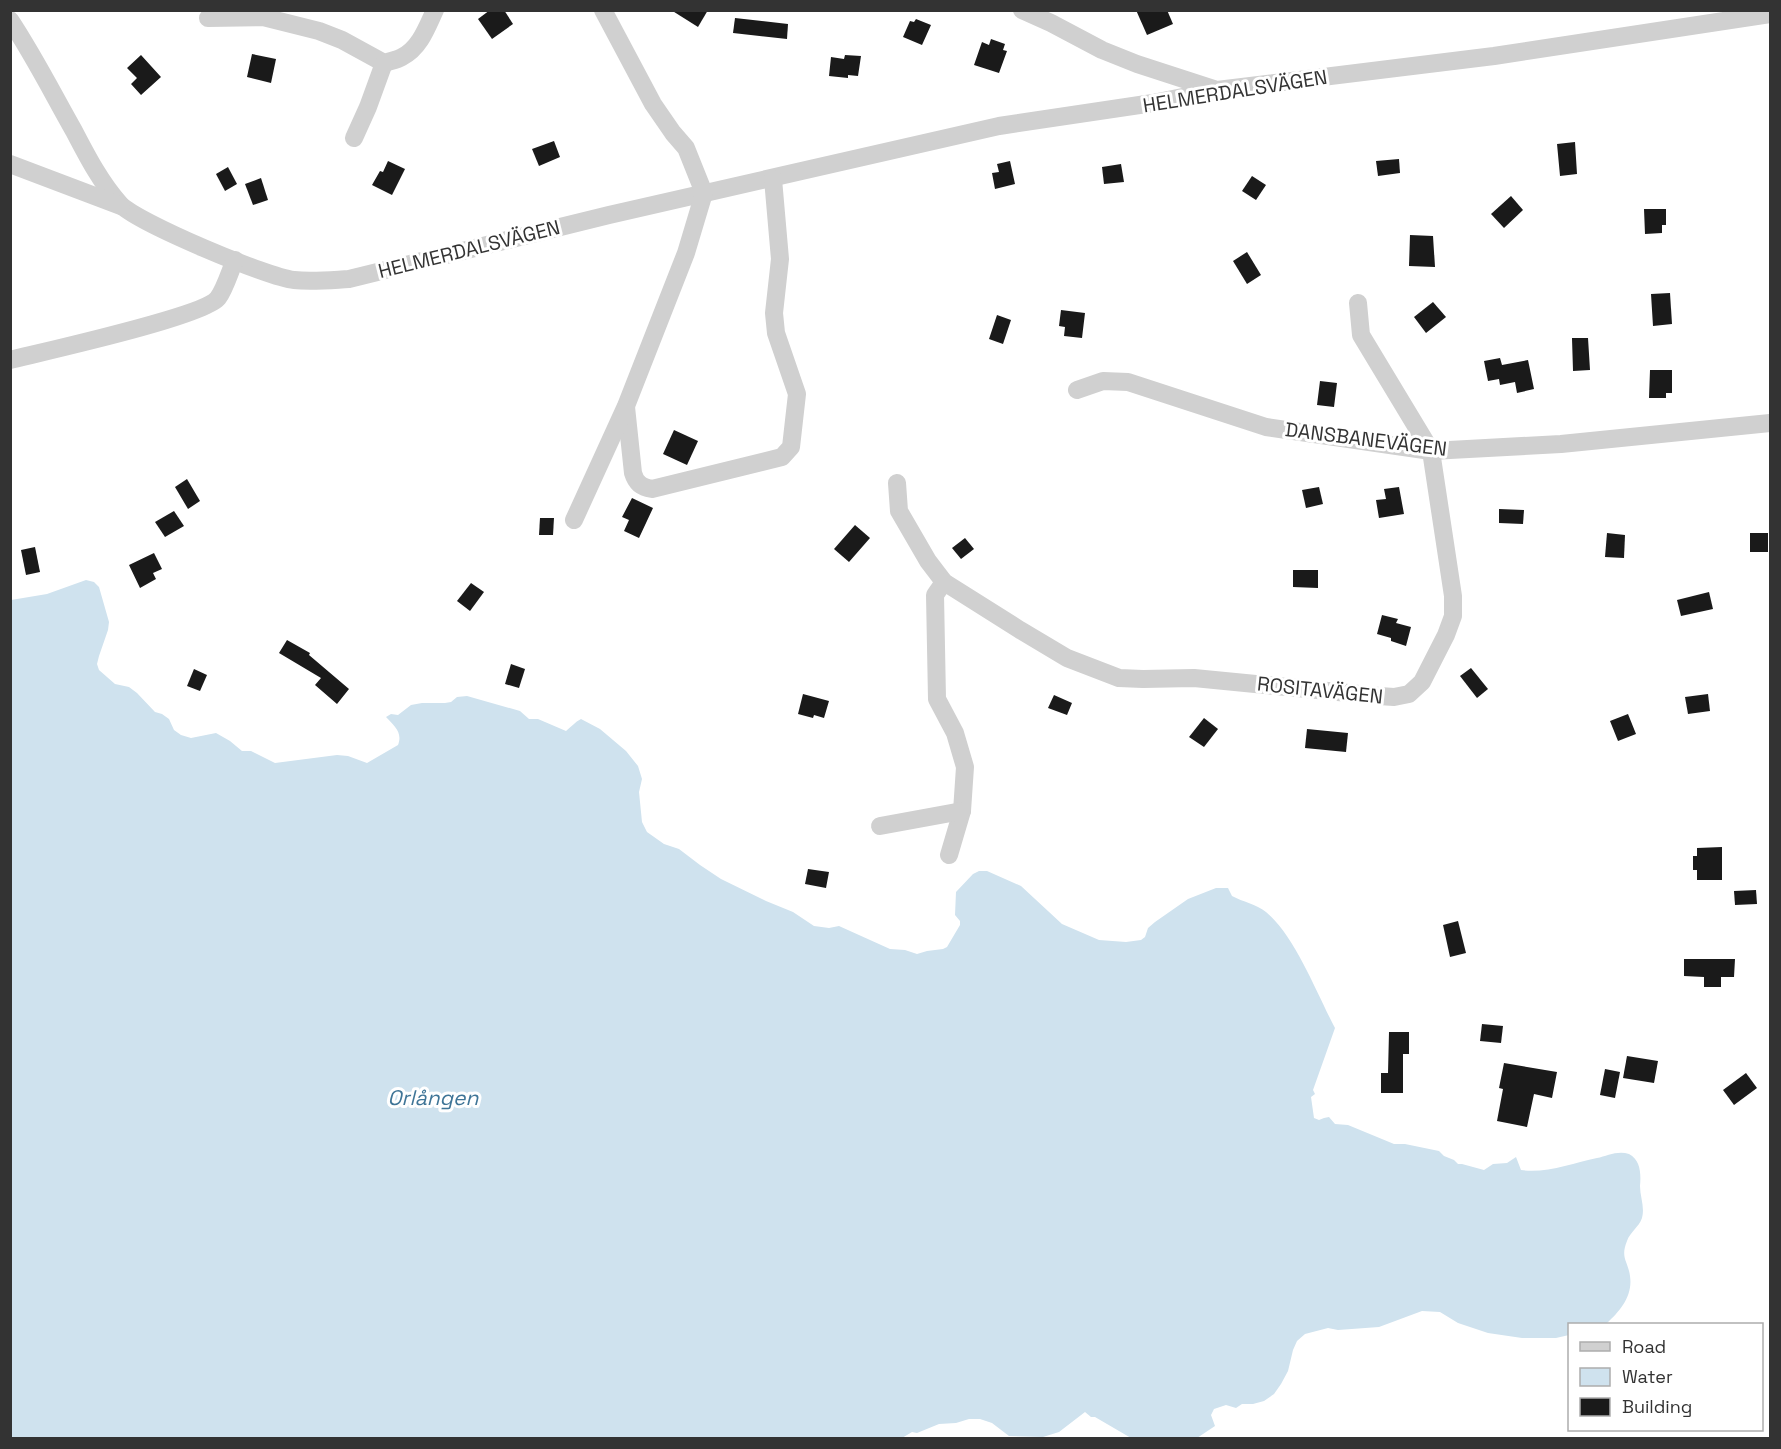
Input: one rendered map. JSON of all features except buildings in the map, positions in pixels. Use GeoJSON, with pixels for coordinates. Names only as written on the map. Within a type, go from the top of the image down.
{"type":"FeatureCollection","features":[{"type":"Feature","properties":{"kind":"street"},"geometry":{"type":"LineString","coordinates":[[208,18],[263,16],[319,31],[342,40],[384,63],[403,57],[413,49],[421,39],[435,10]]}},
{"type":"Feature","properties":{"kind":"street"},"geometry":{"type":"LineString","coordinates":[[574,520],[626,406],[686,253],[704,193],[686,148],[653,104],[603,10]]}},
{"type":"Feature","properties":{"kind":"street"},"geometry":{"type":"LineString","coordinates":[[1022,10],[1054,17],[1102,50],[1217,90]]}},
{"type":"Feature","properties":{"kind":"street","name":"HELMERDALSVÄGEN"},"geometry":{"type":"LineString","coordinates":[[10,20],[30,50],[95,169],[121,206],[145,220],[235,260],[293,280],[349,279],[609,215],[999,126],[1153,103],[1217,90],[1494,56],[1770,14]]}},
{"type":"Feature","properties":{"kind":"street"},"geometry":{"type":"LineString","coordinates":[[354,138],[368,108],[384,63]]}},
{"type":"Feature","properties":{"kind":"street"},"geometry":{"type":"LineString","coordinates":[[10,164],[121,206]]}},
{"type":"Feature","properties":{"kind":"street"},"geometry":{"type":"LineString","coordinates":[[626,406],[633,473],[636,481],[644,488],[652,489],[782,457],[791,447],[797,394],[776,333],[774,313],[780,259],[773,178]]}},
{"type":"Feature","properties":{"kind":"street"},"geometry":{"type":"LineString","coordinates":[[10,360],[171,319],[203,308],[218,299],[235,260]]}},
{"type":"Feature","properties":{"kind":"street","name":"ROSITAVÄGEN"},"geometry":{"type":"LineString","coordinates":[[897,483],[899,510],[928,561],[944,582],[1067,658],[1119,678],[1194,678],[1379,696],[1394,697],[1409,694],[1422,682],[1446,635],[1453,616],[1453,596],[1431,451],[1361,335],[1358,303]]}},
{"type":"Feature","properties":{"kind":"street","name":"DANSBANEVÄGEN"},"geometry":{"type":"LineString","coordinates":[[1077,390],[1103,381],[1128,382],[1266,427],[1431,451],[1561,444],[1770,423]]}},
{"type":"Feature","properties":{"kind":"street"},"geometry":{"type":"LineString","coordinates":[[944,582],[935,595],[937,699],[955,733],[965,767],[962,811],[949,855]]}},
{"type":"Feature","properties":{"kind":"street"},"geometry":{"type":"LineString","coordinates":[[880,826],[962,811]]}},
{"type":"Feature","properties":{"kind":"water","name":"Orlången"},"geometry":{"type":"Polygon","coordinates":[[[86,580],[94,582],[99,587],[109,622],[97,664],[99,670],[115,684],[129,687],[137,693],[155,712],[169,719],[174,730],[181,735],[191,738],[216,733],[242,751],[251,751],[275,763],[337,755],[348,756],[367,763],[398,745],[399,733],[386,717],[391,714],[398,715],[411,705],[451,702],[457,697],[467,696],[520,711],[529,719],[538,719],[566,731],[581,719],[600,729],[626,751],[638,766],[642,779],[639,792],[642,822],[647,832],[664,844],[679,849],[721,879],[793,912],[814,926],[829,928],[839,926],[890,949],[917,954],[947,947],[960,925],[955,915],[956,892],[973,874],[979,871],[987,871],[1021,886],[1062,924],[1099,940],[1126,942],[1141,940],[1145,937],[1148,928],[1188,899],[1216,888],[1228,888],[1232,896],[1258,907],[1277,922],[1305,966],[1335,1028],[1313,1090],[1315,1094],[1311,1097],[1314,1118],[1319,1120],[1329,1117],[1335,1124],[1348,1125],[1394,1144],[1439,1151],[1458,1164],[1484,1170],[1493,1164],[1507,1163],[1516,1157],[1521,1170],[1540,1171],[1617,1153],[1629,1154],[1636,1160],[1639,1168],[1643,1210],[1641,1221],[1628,1238],[1625,1247],[1624,1256],[1629,1271],[1630,1290],[1621,1308],[1607,1323],[1568,1323],[1568,1335],[1556,1338],[1522,1338],[1488,1333],[1458,1323],[1440,1312],[1422,1311],[1379,1327],[1338,1330],[1328,1328],[1305,1334],[1297,1341],[1288,1371],[1274,1394],[1264,1401],[1253,1404],[1242,1404],[1236,1408],[1226,1405],[1214,1409],[1211,1415],[1215,1426],[1197,1438],[1131,1438],[1085,1412],[1059,1432],[1043,1437],[1009,1436],[992,1423],[980,1419],[969,1419],[956,1423],[939,1424],[917,1433],[912,1432],[902,1438],[11,1438],[11,600],[47,594],[86,580]]]}}]}
